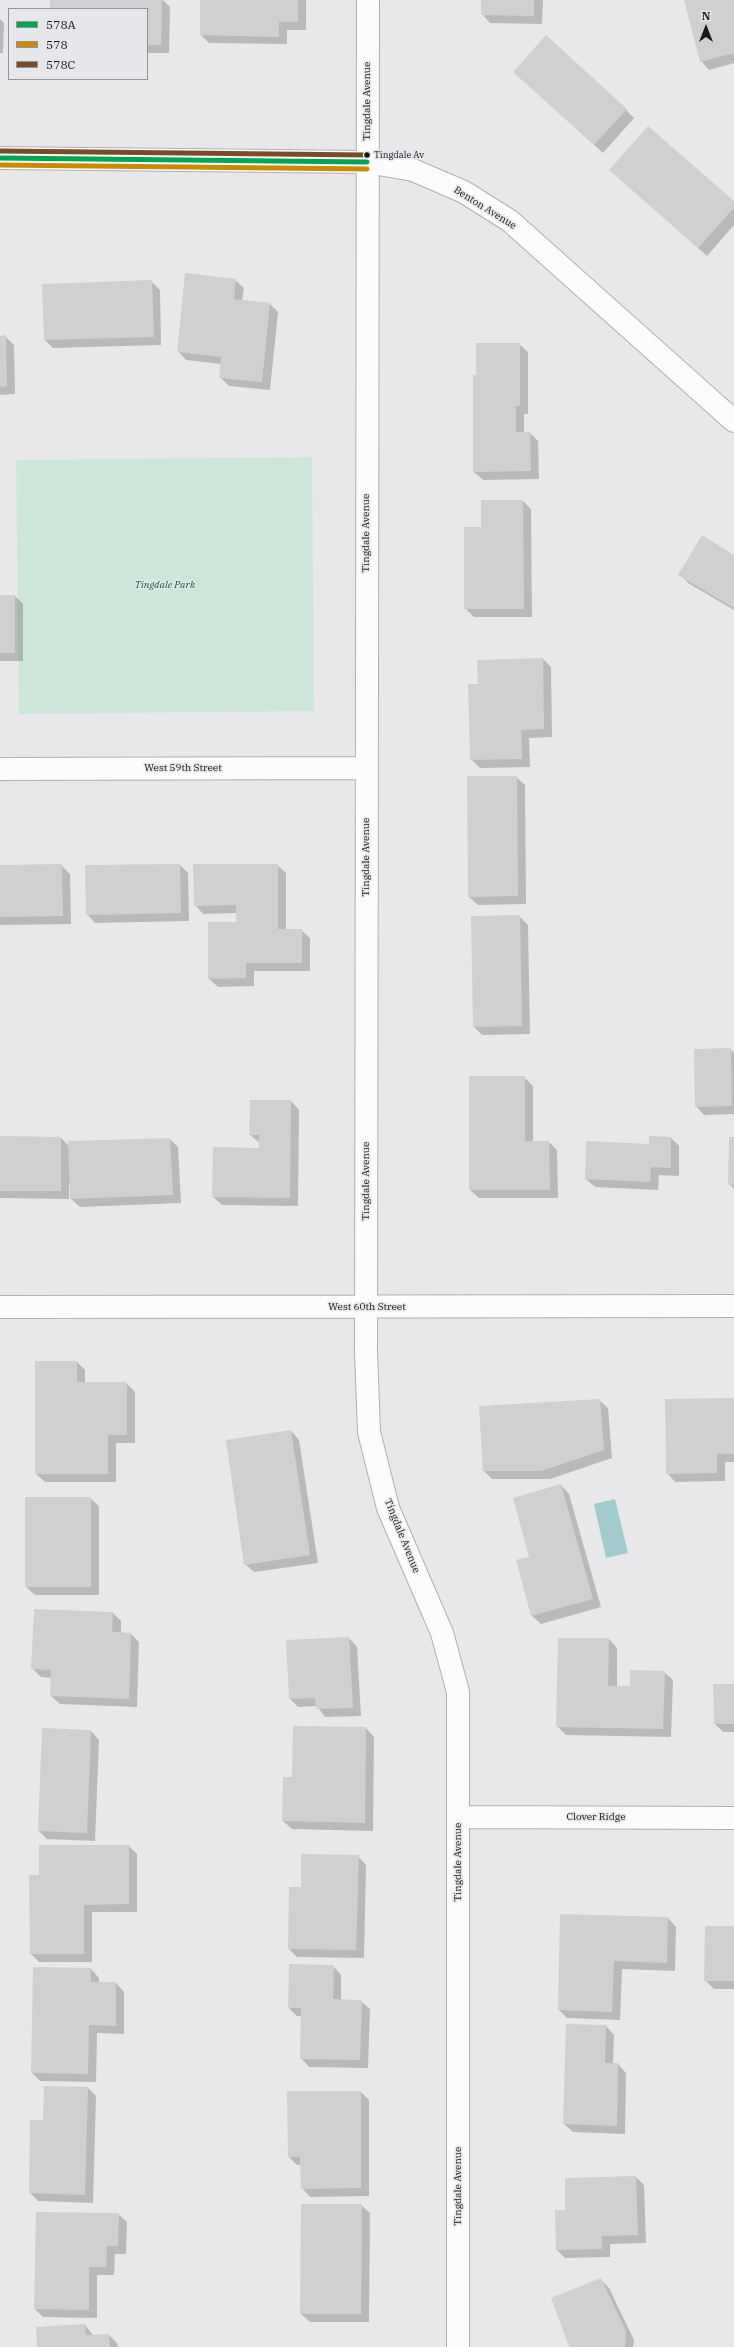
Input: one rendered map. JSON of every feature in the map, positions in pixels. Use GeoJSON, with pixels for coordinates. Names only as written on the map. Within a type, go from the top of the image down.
{"type":"FeatureCollection","features":[{"type":"Feature","properties":{"kind":"street","name":"Tingdale Avenue"},"geometry":{"type":"LineString","coordinates":[[368,0],[366,1307],[369,1432],[388,1508],[442,1633],[458,1692],[458,2347]]}},
{"type":"Feature","properties":{"kind":"street","name":"Benton Avenue"},"geometry":{"type":"LineString","coordinates":[[0,158],[367,162],[413,170],[464,192],[510,221],[734,421]]}},
{"type":"Feature","properties":{"kind":"street","name":"West 59th Street"},"geometry":{"type":"LineString","coordinates":[[0,769],[366,768]]}},
{"type":"Feature","properties":{"kind":"street","name":"West 60th Street"},"geometry":{"type":"LineString","coordinates":[[0,1307],[734,1306]]}},
{"type":"Feature","properties":{"kind":"street","name":"Clover Ridge"},"geometry":{"type":"LineString","coordinates":[[458,1817],[734,1818]]}},
{"type":"Feature","properties":{"kind":"green space","name":"Tingdale Park"},"geometry":{"type":"Polygon","coordinates":[[[312,457],[314,711],[19,714],[16,460],[312,457]]]}},
{"type":"Feature","properties":{"kind":"water"},"geometry":{"type":"Polygon","coordinates":[[[615,1499],[628,1553],[606,1558],[594,1504],[615,1499]]]}},
{"type":"Feature","properties":{"kind":"building"},"geometry":{"type":"Polygon","coordinates":[[[50,0],[162,0],[161,45],[148,45],[148,8],[50,8],[50,0]]]}},
{"type":"Feature","properties":{"kind":"building"},"geometry":{"type":"Polygon","coordinates":[[[200,0],[298,0],[298,22],[279,22],[279,37],[200,35],[200,0]]]}},
{"type":"Feature","properties":{"kind":"building"},"geometry":{"type":"Polygon","coordinates":[[[481,0],[534,0],[534,16],[481,15],[481,0]]]}},
{"type":"Feature","properties":{"kind":"building"},"geometry":{"type":"Polygon","coordinates":[[[684,0],[734,0],[734,53],[700,62],[684,0]]]}},
{"type":"Feature","properties":{"kind":"building"},"geometry":{"type":"Polygon","coordinates":[[[546,35],[627,109],[594,145],[513,72],[546,35]]]}},
{"type":"Feature","properties":{"kind":"building"},"geometry":{"type":"Polygon","coordinates":[[[648,126],[734,201],[734,208],[698,248],[609,170],[648,126]]]}},
{"type":"Feature","properties":{"kind":"building"},"geometry":{"type":"Polygon","coordinates":[[[185,273],[236,279],[234,299],[270,303],[262,382],[219,378],[221,357],[177,352],[185,273]]]}},
{"type":"Feature","properties":{"kind":"building"},"geometry":{"type":"Polygon","coordinates":[[[152,280],[154,337],[44,340],[42,284],[152,280]]]}},
{"type":"Feature","properties":{"kind":"building"},"geometry":{"type":"Polygon","coordinates":[[[6,335],[7,386],[0,387],[0,336],[6,335]]]}},
{"type":"Feature","properties":{"kind":"building"},"geometry":{"type":"Polygon","coordinates":[[[476,343],[520,343],[520,406],[516,406],[516,432],[530,432],[531,471],[473,472],[473,375],[476,375],[476,343]]]}},
{"type":"Feature","properties":{"kind":"building"},"geometry":{"type":"Polygon","coordinates":[[[481,500],[523,500],[524,609],[464,609],[464,527],[481,527],[481,500]]]}},
{"type":"Feature","properties":{"kind":"building"},"geometry":{"type":"Polygon","coordinates":[[[702,535],[734,555],[734,608],[678,575],[702,535]]]}},
{"type":"Feature","properties":{"kind":"building"},"geometry":{"type":"Polygon","coordinates":[[[0,595],[15,595],[15,653],[0,653],[0,595]]]}},
{"type":"Feature","properties":{"kind":"building"},"geometry":{"type":"Polygon","coordinates":[[[543,658],[544,729],[521,730],[522,759],[470,760],[468,684],[478,684],[477,660],[543,658]]]}},
{"type":"Feature","properties":{"kind":"building"},"geometry":{"type":"Polygon","coordinates":[[[467,776],[517,776],[518,896],[468,897],[467,776]]]}},
{"type":"Feature","properties":{"kind":"building"},"geometry":{"type":"Polygon","coordinates":[[[62,864],[63,916],[0,917],[0,865],[62,864]]]}},
{"type":"Feature","properties":{"kind":"building"},"geometry":{"type":"Polygon","coordinates":[[[180,864],[181,913],[86,915],[85,865],[180,864]]]}},
{"type":"Feature","properties":{"kind":"building"},"geometry":{"type":"Polygon","coordinates":[[[193,864],[278,864],[278,929],[302,929],[302,963],[246,963],[246,978],[208,979],[208,922],[236,922],[236,905],[194,906],[193,864]]]}},
{"type":"Feature","properties":{"kind":"building"},"geometry":{"type":"Polygon","coordinates":[[[520,915],[522,1026],[473,1027],[471,916],[520,915]]]}},
{"type":"Feature","properties":{"kind":"building"},"geometry":{"type":"Polygon","coordinates":[[[731,1048],[732,1106],[695,1107],[694,1049],[731,1048]]]}},
{"type":"Feature","properties":{"kind":"building"},"geometry":{"type":"Polygon","coordinates":[[[469,1076],[525,1076],[525,1141],[549,1141],[550,1190],[469,1190],[469,1076]]]}},
{"type":"Feature","properties":{"kind":"building"},"geometry":{"type":"Polygon","coordinates":[[[250,1100],[291,1100],[290,1198],[212,1197],[213,1147],[259,1148],[259,1135],[249,1135],[250,1100]]]}},
{"type":"Feature","properties":{"kind":"building"},"geometry":{"type":"Polygon","coordinates":[[[0,1136],[61,1137],[61,1191],[0,1191],[0,1136]]]}},
{"type":"Feature","properties":{"kind":"building"},"geometry":{"type":"Polygon","coordinates":[[[649,1136],[671,1137],[671,1168],[651,1167],[650,1182],[585,1179],[586,1141],[649,1144],[649,1136]]]}},
{"type":"Feature","properties":{"kind":"building"},"geometry":{"type":"Polygon","coordinates":[[[729,1137],[734,1137],[734,1185],[728,1185],[729,1137]]]}},
{"type":"Feature","properties":{"kind":"building"},"geometry":{"type":"Polygon","coordinates":[[[170,1138],[173,1195],[70,1199],[68,1141],[170,1138]]]}},
{"type":"Feature","properties":{"kind":"building"},"geometry":{"type":"Polygon","coordinates":[[[35,1361],[77,1361],[77,1382],[127,1382],[127,1435],[108,1435],[108,1474],[35,1474],[35,1361]]]}},
{"type":"Feature","properties":{"kind":"building"},"geometry":{"type":"Polygon","coordinates":[[[734,1398],[734,1454],[717,1454],[717,1473],[666,1474],[665,1399],[734,1398]]]}},
{"type":"Feature","properties":{"kind":"building"},"geometry":{"type":"Polygon","coordinates":[[[600,1399],[604,1450],[541,1471],[483,1471],[479,1406],[600,1399]]]}},
{"type":"Feature","properties":{"kind":"building"},"geometry":{"type":"Polygon","coordinates":[[[291,1430],[310,1555],[244,1565],[226,1440],[291,1430]]]}},
{"type":"Feature","properties":{"kind":"building"},"geometry":{"type":"Polygon","coordinates":[[[561,1484],[593,1599],[531,1616],[516,1560],[529,1557],[513,1498],[561,1484]]]}},
{"type":"Feature","properties":{"kind":"building"},"geometry":{"type":"Polygon","coordinates":[[[25,1497],[91,1497],[91,1587],[25,1587],[25,1497]]]}},
{"type":"Feature","properties":{"kind":"building"},"geometry":{"type":"Polygon","coordinates":[[[34,1609],[113,1612],[112,1632],[131,1633],[129,1699],[50,1696],[51,1670],[31,1669],[34,1609]]]}},
{"type":"Feature","properties":{"kind":"building"},"geometry":{"type":"Polygon","coordinates":[[[349,1637],[353,1708],[316,1709],[315,1698],[289,1699],[286,1640],[349,1637]]]}},
{"type":"Feature","properties":{"kind":"building"},"geometry":{"type":"Polygon","coordinates":[[[558,1638],[609,1638],[608,1686],[630,1686],[630,1670],[665,1671],[663,1729],[556,1727],[558,1638]]]}},
{"type":"Feature","properties":{"kind":"building"},"geometry":{"type":"Polygon","coordinates":[[[713,1684],[734,1684],[734,1724],[714,1724],[713,1684]]]}},
{"type":"Feature","properties":{"kind":"building"},"geometry":{"type":"Polygon","coordinates":[[[293,1726],[366,1727],[365,1823],[282,1821],[283,1777],[292,1777],[293,1726]]]}},
{"type":"Feature","properties":{"kind":"building"},"geometry":{"type":"Polygon","coordinates":[[[42,1728],[91,1730],[87,1833],[38,1831],[42,1728]]]}},
{"type":"Feature","properties":{"kind":"building"},"geometry":{"type":"Polygon","coordinates":[[[39,1845],[129,1845],[129,1904],[84,1905],[84,1954],[30,1954],[29,1875],[39,1875],[39,1845]]]}},
{"type":"Feature","properties":{"kind":"building"},"geometry":{"type":"Polygon","coordinates":[[[301,1854],[359,1855],[356,1950],[288,1949],[289,1887],[301,1887],[301,1854]]]}},
{"type":"Feature","properties":{"kind":"building"},"geometry":{"type":"Polygon","coordinates":[[[560,1914],[668,1917],[667,1963],[614,1961],[612,2012],[558,2010],[560,1914]]]}},
{"type":"Feature","properties":{"kind":"building"},"geometry":{"type":"Polygon","coordinates":[[[705,1926],[734,1926],[734,1981],[704,1981],[705,1926]]]}},
{"type":"Feature","properties":{"kind":"building"},"geometry":{"type":"Polygon","coordinates":[[[289,1964],[334,1965],[333,1999],[362,2000],[360,2060],[300,2059],[301,2008],[288,2008],[289,1964]]]}},
{"type":"Feature","properties":{"kind":"building"},"geometry":{"type":"Polygon","coordinates":[[[33,1967],[91,1968],[91,1982],[116,1982],[116,2026],[89,2025],[88,2074],[31,2073],[33,1967]]]}},
{"type":"Feature","properties":{"kind":"building"},"geometry":{"type":"Polygon","coordinates":[[[566,2024],[606,2025],[605,2063],[618,2063],[617,2126],[563,2124],[566,2024]]]}},
{"type":"Feature","properties":{"kind":"building"},"geometry":{"type":"Polygon","coordinates":[[[44,2086],[88,2087],[85,2195],[29,2193],[30,2120],[43,2120],[44,2086]]]}},
{"type":"Feature","properties":{"kind":"building"},"geometry":{"type":"Polygon","coordinates":[[[287,2091],[361,2091],[361,2188],[301,2189],[300,2157],[288,2157],[287,2091]]]}},
{"type":"Feature","properties":{"kind":"building"},"geometry":{"type":"Polygon","coordinates":[[[636,2176],[638,2235],[602,2236],[602,2249],[556,2250],[555,2210],[565,2210],[565,2178],[636,2176]]]}},
{"type":"Feature","properties":{"kind":"building"},"geometry":{"type":"Polygon","coordinates":[[[301,2204],[362,2204],[361,2314],[300,2314],[301,2204]]]}},
{"type":"Feature","properties":{"kind":"building"},"geometry":{"type":"Polygon","coordinates":[[[36,2212],[119,2213],[118,2246],[107,2246],[106,2267],[89,2267],[89,2310],[34,2309],[36,2212]]]}},
{"type":"Feature","properties":{"kind":"building"},"geometry":{"type":"Polygon","coordinates":[[[601,2278],[626,2331],[625,2347],[569,2347],[551,2298],[601,2278]]]}},
{"type":"Feature","properties":{"kind":"building"},"geometry":{"type":"Polygon","coordinates":[[[85,2324],[86,2335],[109,2334],[110,2347],[37,2347],[36,2327],[85,2324]]]}},
{"type":"Feature","properties":{"kind":"transit line","name":"578C"},"geometry":{"type":"LineString","coordinates":[[0,151],[367,155]]}},
{"type":"Feature","properties":{"kind":"transit line","name":"578A"},"geometry":{"type":"LineString","coordinates":[[0,158],[367,162]]}},
{"type":"Feature","properties":{"kind":"transit line","name":"578"},"geometry":{"type":"LineString","coordinates":[[0,165],[367,169]]}},
{"type":"Feature","properties":{"kind":"place","name":"Tingdale Av"},"geometry":{"type":"Point","coordinates":[367,155]}}]}
